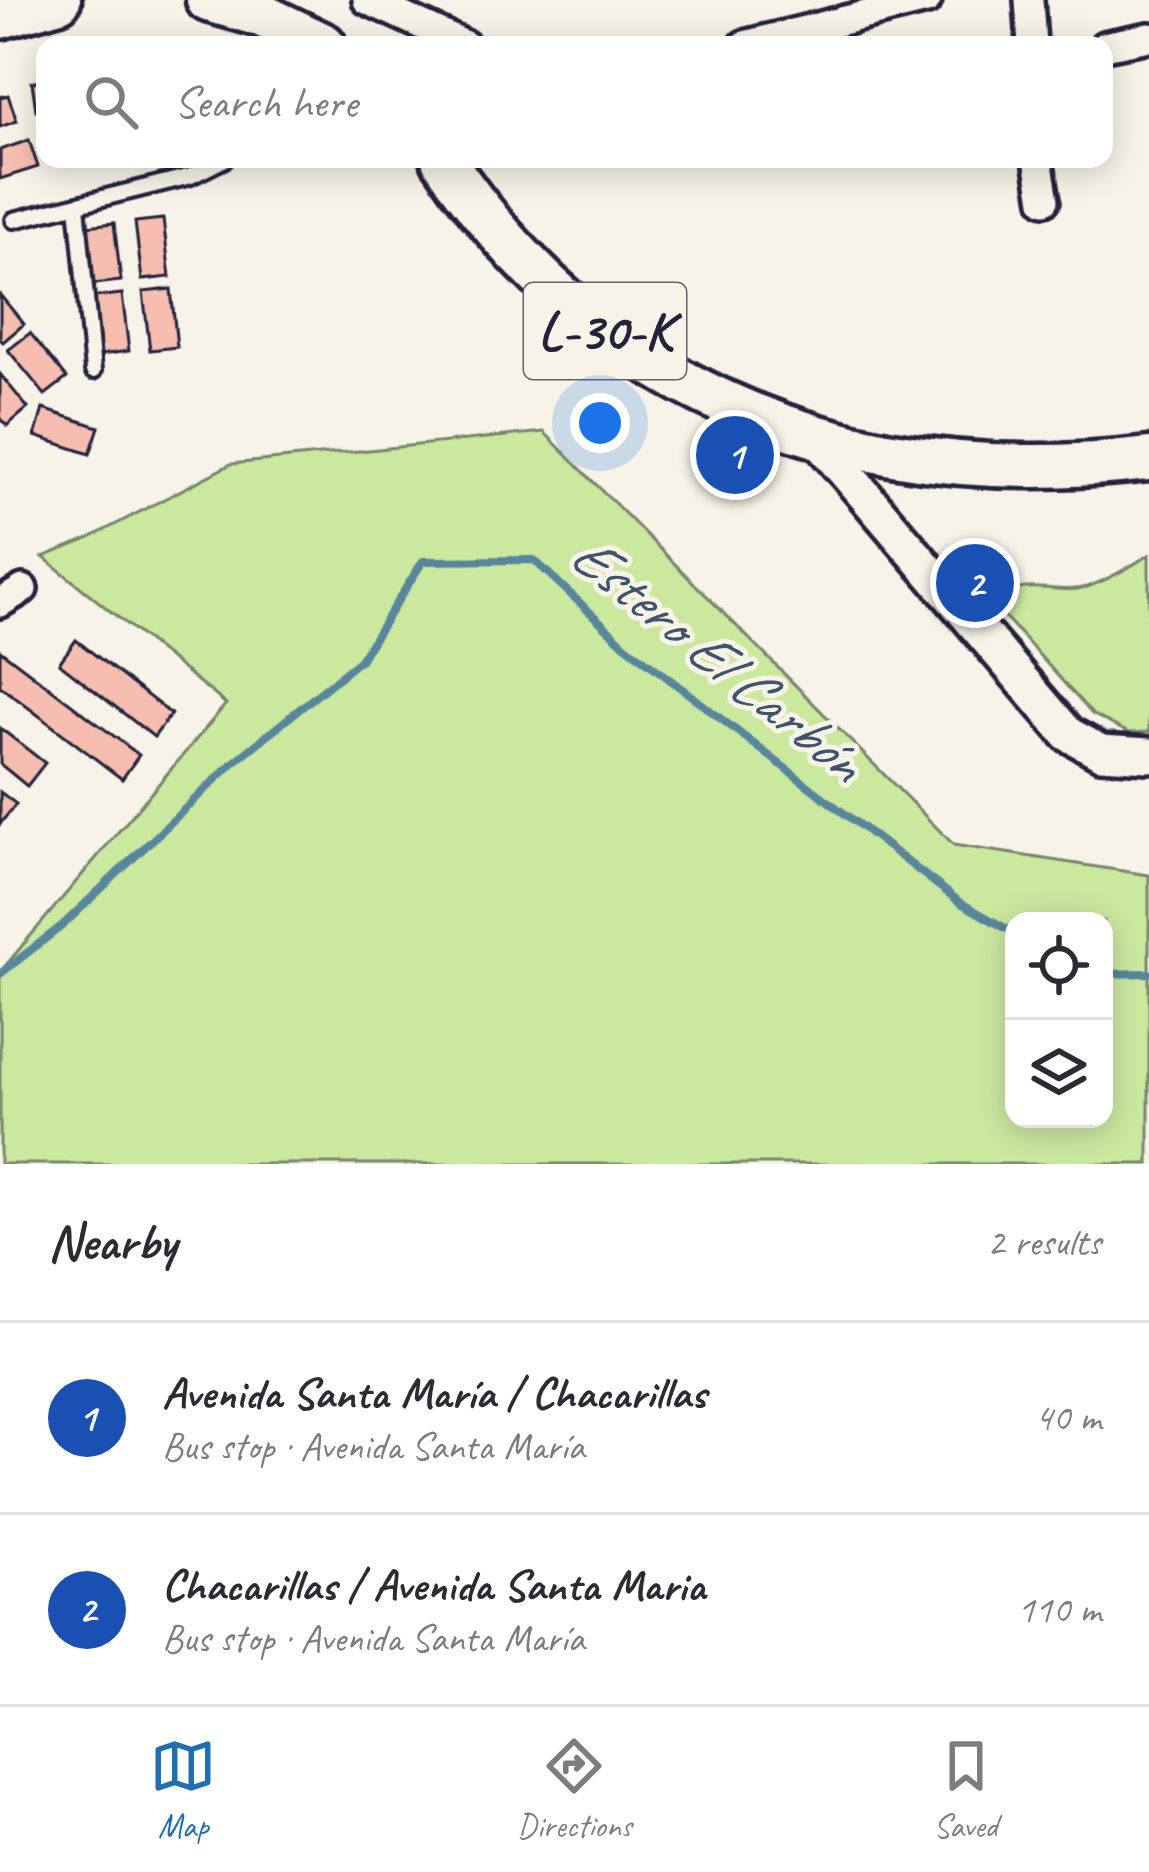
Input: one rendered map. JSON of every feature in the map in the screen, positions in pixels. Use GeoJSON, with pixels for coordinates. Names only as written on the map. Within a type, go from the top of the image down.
{"type":"FeatureCollection","features":[{"type":"Feature","properties":{"kind":"main road"},"geometry":{"type":"LineString","coordinates":[[0,17],[59,0]]}},
{"type":"Feature","properties":{"kind":"main road"},"geometry":{"type":"LineString","coordinates":[[208,0],[271,30]]}},
{"type":"Feature","properties":{"kind":"main road","name":"L-30-K"},"geometry":{"type":"LineString","coordinates":[[451,168],[482,212],[536,271],[622,343],[705,393],[816,438],[926,461],[1056,467],[1149,459]]}},
{"type":"Feature","properties":{"kind":"street"},"geometry":{"type":"LineString","coordinates":[[367,0],[414,33]]}},
{"type":"Feature","properties":{"kind":"street"},"geometry":{"type":"LineString","coordinates":[[781,36],[927,0]]}},
{"type":"Feature","properties":{"kind":"street"},"geometry":{"type":"LineString","coordinates":[[1029,0],[1031,36]]}},
{"type":"Feature","properties":{"kind":"street"},"geometry":{"type":"LineString","coordinates":[[1113,44],[1149,37]]}},
{"type":"Feature","properties":{"kind":"street"},"geometry":{"type":"LineString","coordinates":[[1040,168],[1045,200]]}},
{"type":"Feature","properties":{"kind":"street"},"geometry":{"type":"LineString","coordinates":[[816,438],[1068,734],[1101,752],[1149,755]]}},
{"type":"Feature","properties":{"kind":"lane"},"geometry":{"type":"LineString","coordinates":[[14,220],[206,168]]}},
{"type":"Feature","properties":{"kind":"lane"},"geometry":{"type":"LineString","coordinates":[[77,205],[93,371]]}},
{"type":"Feature","properties":{"kind":"green space"},"geometry":{"type":"Polygon","coordinates":[[[544,432],[954,845],[1149,875],[1149,1164],[0,1164],[0,972],[226,704],[43,557],[86,540],[231,464],[544,432]]]}},
{"type":"Feature","properties":{"kind":"green space"},"geometry":{"type":"Polygon","coordinates":[[[1149,555],[1149,732],[1129,733],[1092,714],[996,607],[1005,597],[1026,588],[1087,587],[1149,555]]]}},
{"type":"Feature","properties":{"kind":"building"},"geometry":{"type":"Polygon","coordinates":[[[8,95],[17,121],[0,127],[0,97],[8,95]]]}},
{"type":"Feature","properties":{"kind":"building"},"geometry":{"type":"Polygon","coordinates":[[[29,140],[36,168],[0,179],[0,150],[29,140]]]}},
{"type":"Feature","properties":{"kind":"building"},"geometry":{"type":"Polygon","coordinates":[[[163,219],[170,277],[142,280],[135,222],[163,219]]]}},
{"type":"Feature","properties":{"kind":"building"},"geometry":{"type":"Polygon","coordinates":[[[114,223],[121,281],[93,284],[86,226],[114,223]]]}},
{"type":"Feature","properties":{"kind":"building"},"geometry":{"type":"Polygon","coordinates":[[[171,289],[177,347],[150,350],[143,292],[171,289]]]}},
{"type":"Feature","properties":{"kind":"building"},"geometry":{"type":"Polygon","coordinates":[[[122,294],[129,351],[101,355],[94,297],[122,294]]]}},
{"type":"Feature","properties":{"kind":"building"},"geometry":{"type":"Polygon","coordinates":[[[0,295],[24,324],[3,342],[0,339],[0,295]]]}},
{"type":"Feature","properties":{"kind":"building"},"geometry":{"type":"Polygon","coordinates":[[[30,333],[67,378],[45,395],[8,350],[30,333]]]}},
{"type":"Feature","properties":{"kind":"building"},"geometry":{"type":"Polygon","coordinates":[[[0,374],[28,408],[7,426],[0,418],[0,374]]]}},
{"type":"Feature","properties":{"kind":"building"},"geometry":{"type":"Polygon","coordinates":[[[43,409],[99,427],[90,454],[35,436],[43,409]]]}},
{"type":"Feature","properties":{"kind":"building"},"geometry":{"type":"Polygon","coordinates":[[[76,640],[171,714],[154,737],[59,663],[76,640]]]}},
{"type":"Feature","properties":{"kind":"building"},"geometry":{"type":"Polygon","coordinates":[[[0,650],[139,755],[122,779],[0,686],[0,650]]]}},
{"type":"Feature","properties":{"kind":"building"},"geometry":{"type":"Polygon","coordinates":[[[0,728],[45,763],[27,786],[0,764],[0,728]]]}},
{"type":"Feature","properties":{"kind":"building"},"geometry":{"type":"Polygon","coordinates":[[[0,792],[16,804],[0,824],[0,792]]]}},
{"type":"Feature","properties":{"kind":"waterway","name":"Estero El Carbón"},"geometry":{"type":"LineString","coordinates":[[0,974],[63,925],[233,763],[360,660],[423,561],[534,560],[625,645],[961,903],[1005,928]]}},
{"type":"Feature","properties":{"kind":"waterway","name":"Estero El Carbón"},"geometry":{"type":"LineString","coordinates":[[1113,974],[1149,973]]}},
{"type":"Feature","properties":{"kind":"place","name":"Avenida Santa María / Chacarillas"},"geometry":{"type":"Point","coordinates":[735,455]}},
{"type":"Feature","properties":{"kind":"place","name":"Chacarillas / Avenida Santa Maria"},"geometry":{"type":"Point","coordinates":[975,583]}}]}
